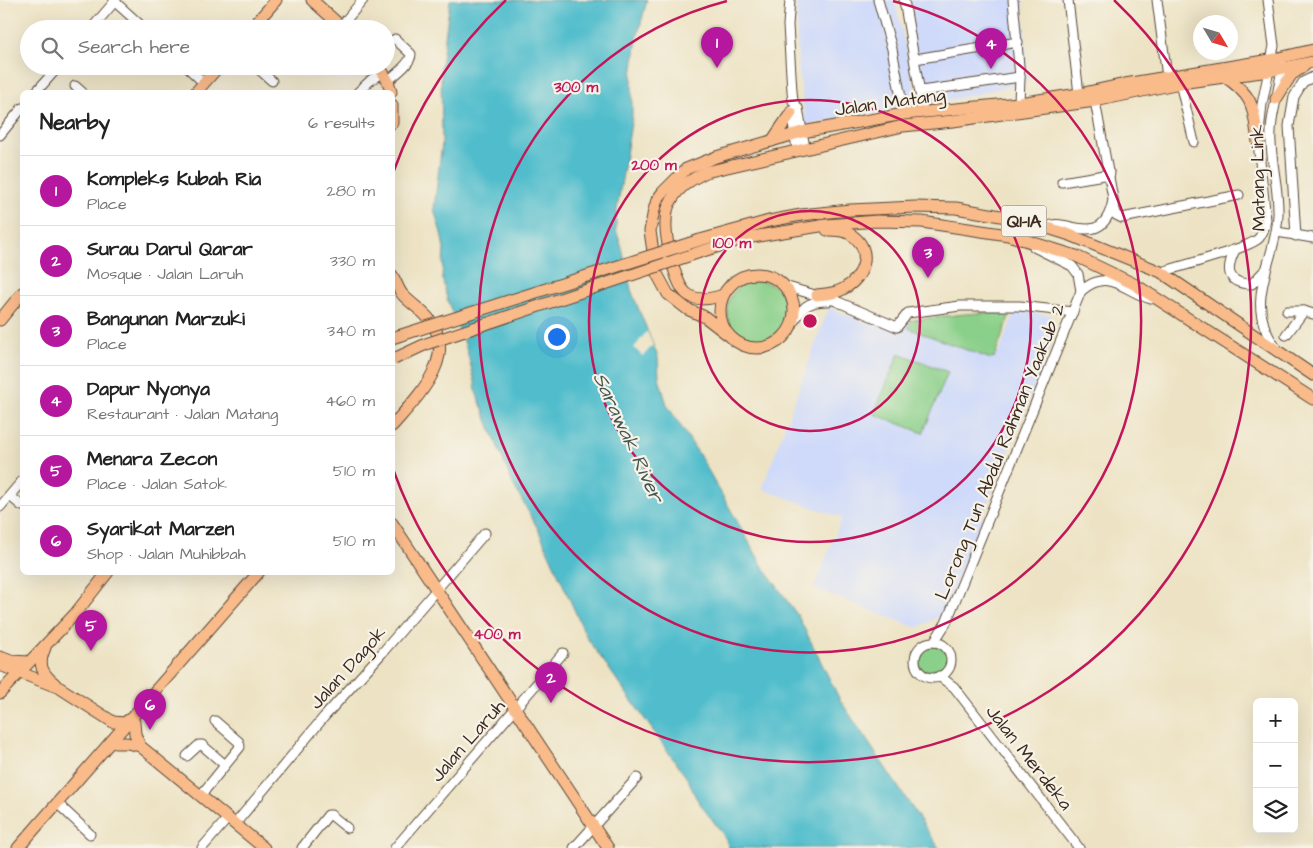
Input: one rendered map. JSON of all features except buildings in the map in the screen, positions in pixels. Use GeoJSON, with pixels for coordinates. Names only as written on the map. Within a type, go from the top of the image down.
{"type":"FeatureCollection","features":[{"type":"Feature","properties":{"kind":"main road"},"geometry":{"type":"LineString","coordinates":[[259,20],[276,0]]}},
{"type":"Feature","properties":{"kind":"main road"},"geometry":{"type":"LineString","coordinates":[[312,0],[334,20]]}},
{"type":"Feature","properties":{"kind":"main road","name":"Jalan Matang"},"geometry":{"type":"LineString","coordinates":[[1282,63],[1313,50]]}},
{"type":"Feature","properties":{"kind":"main road"},"geometry":{"type":"LineString","coordinates":[[1276,99],[1291,75],[1300,67],[1313,62]]}},
{"type":"Feature","properties":{"kind":"main road","name":"Jalan Matang"},"geometry":{"type":"LineString","coordinates":[[799,129],[808,126],[820,129],[904,114],[1019,103],[1166,77],[1282,63],[1313,62]]}},
{"type":"Feature","properties":{"kind":"main road","name":"Jalan Matang"},"geometry":{"type":"LineString","coordinates":[[723,295],[712,299],[705,299],[696,298],[685,293],[676,275],[667,236],[666,214],[676,192],[688,181],[706,172],[801,148],[903,126],[1095,101],[1224,76],[1270,65]]}},
{"type":"Feature","properties":{"kind":"main road"},"geometry":{"type":"LineString","coordinates":[[198,90],[211,75]]}},
{"type":"Feature","properties":{"kind":"main road"},"geometry":{"type":"LineString","coordinates":[[1224,76],[1245,92],[1252,102],[1258,142]]}},
{"type":"Feature","properties":{"kind":"main road"},"geometry":{"type":"LineString","coordinates":[[772,141],[791,113]]}},
{"type":"Feature","properties":{"kind":"main road"},"geometry":{"type":"LineString","coordinates":[[727,334],[720,316],[720,302],[732,283],[752,274],[765,275],[779,282],[789,293],[794,304],[792,324],[783,338],[771,346],[745,347],[732,340],[705,317],[687,309],[668,294],[656,272],[650,231],[657,200],[672,182],[686,170],[716,157],[772,141],[799,129]]}},
{"type":"Feature","properties":{"kind":"main road","name":"Q1-1A"},"geometry":{"type":"LineString","coordinates":[[702,246],[769,221],[801,215],[915,207],[956,208],[1023,220],[1048,227],[1161,272],[1313,374]]}},
{"type":"Feature","properties":{"kind":"main road"},"geometry":{"type":"LineString","coordinates":[[395,337],[702,246],[826,225],[877,221],[922,222],[972,228],[1024,239],[1076,256],[1134,284],[1313,399]]}},
{"type":"Feature","properties":{"kind":"main road"},"geometry":{"type":"LineString","coordinates":[[801,229],[849,233],[863,246],[866,258],[860,276],[843,290],[817,295]]}},
{"type":"Feature","properties":{"kind":"main road"},"geometry":{"type":"LineString","coordinates":[[395,359],[426,344],[702,246]]}},
{"type":"Feature","properties":{"kind":"main road"},"geometry":{"type":"LineString","coordinates":[[395,280],[403,295],[430,320],[437,332],[439,347],[435,371],[395,422]]}},
{"type":"Feature","properties":{"kind":"main road"},"geometry":{"type":"LineString","coordinates":[[2,314],[20,295]]}},
{"type":"Feature","properties":{"kind":"main road"},"geometry":{"type":"LineString","coordinates":[[395,527],[438,589],[608,848]]}},
{"type":"Feature","properties":{"kind":"main road"},"geometry":{"type":"LineString","coordinates":[[0,692],[75,614],[102,575]]}},
{"type":"Feature","properties":{"kind":"main road"},"geometry":{"type":"LineString","coordinates":[[83,774],[96,764],[116,743],[134,719],[256,575]]}},
{"type":"Feature","properties":{"kind":"main road"},"geometry":{"type":"LineString","coordinates":[[18,848],[83,774],[266,575]]}},
{"type":"Feature","properties":{"kind":"main road"},"geometry":{"type":"LineString","coordinates":[[47,644],[41,656],[41,666],[46,676],[60,688],[113,722],[124,723],[134,719]]}},
{"type":"Feature","properties":{"kind":"main road"},"geometry":{"type":"LineString","coordinates":[[0,657],[11,661],[30,662]]}},
{"type":"Feature","properties":{"kind":"main road"},"geometry":{"type":"LineString","coordinates":[[0,665],[60,688]]}},
{"type":"Feature","properties":{"kind":"main road"},"geometry":{"type":"LineString","coordinates":[[134,719],[135,734],[140,746]]}},
{"type":"Feature","properties":{"kind":"main road"},"geometry":{"type":"LineString","coordinates":[[116,743],[127,742],[140,746],[264,848]]}},
{"type":"Feature","properties":{"kind":"street"},"geometry":{"type":"LineString","coordinates":[[347,20],[363,0]]}},
{"type":"Feature","properties":{"kind":"street"},"geometry":{"type":"LineString","coordinates":[[790,0],[788,25],[794,101],[798,108],[801,148]]}},
{"type":"Feature","properties":{"kind":"street"},"geometry":{"type":"LineString","coordinates":[[878,0],[892,49],[904,114]]}},
{"type":"Feature","properties":{"kind":"street"},"geometry":{"type":"LineString","coordinates":[[904,0],[921,91],[923,112]]}},
{"type":"Feature","properties":{"kind":"street"},"geometry":{"type":"LineString","coordinates":[[1013,0],[1018,42],[1019,103]]}},
{"type":"Feature","properties":{"kind":"street"},"geometry":{"type":"LineString","coordinates":[[1068,0],[1078,94]]}},
{"type":"Feature","properties":{"kind":"street"},"geometry":{"type":"LineString","coordinates":[[1157,0],[1166,77]]}},
{"type":"Feature","properties":{"kind":"street"},"geometry":{"type":"LineString","coordinates":[[1268,0],[1274,46],[1282,63]]}},
{"type":"Feature","properties":{"kind":"street"},"geometry":{"type":"LineString","coordinates":[[99,20],[115,1],[135,20]]}},
{"type":"Feature","properties":{"kind":"street"},"geometry":{"type":"LineString","coordinates":[[395,39],[411,56],[409,61],[395,71]]}},
{"type":"Feature","properties":{"kind":"street"},"geometry":{"type":"LineString","coordinates":[[915,59],[1018,42]]}},
{"type":"Feature","properties":{"kind":"street","name":"Matang Link"},"geometry":{"type":"LineString","coordinates":[[1161,272],[1235,250],[1258,239],[1264,229],[1266,220],[1258,142],[1274,46]]}},
{"type":"Feature","properties":{"kind":"street","name":"Matang Link"},"geometry":{"type":"LineString","coordinates":[[1279,352],[1267,335],[1262,316],[1260,295],[1277,232],[1278,196],[1270,143],[1271,120],[1282,63]]}},
{"type":"Feature","properties":{"kind":"street"},"geometry":{"type":"LineString","coordinates":[[38,90],[51,75]]}},
{"type":"Feature","properties":{"kind":"street"},"geometry":{"type":"LineString","coordinates":[[196,75],[204,83]]}},
{"type":"Feature","properties":{"kind":"street"},"geometry":{"type":"LineString","coordinates":[[265,75],[272,81]]}},
{"type":"Feature","properties":{"kind":"street"},"geometry":{"type":"LineString","coordinates":[[921,91],[1020,77]]}},
{"type":"Feature","properties":{"kind":"street"},"geometry":{"type":"LineString","coordinates":[[1296,236],[1289,126],[1294,97],[1303,82],[1313,77]]}},
{"type":"Feature","properties":{"kind":"street"},"geometry":{"type":"LineString","coordinates":[[360,90],[372,79],[385,78]]}},
{"type":"Feature","properties":{"kind":"street"},"geometry":{"type":"LineString","coordinates":[[1180,83],[1194,142]]}},
{"type":"Feature","properties":{"kind":"street"},"geometry":{"type":"LineString","coordinates":[[794,101],[791,113],[799,129]]}},
{"type":"Feature","properties":{"kind":"street"},"geometry":{"type":"LineString","coordinates":[[1095,101],[1114,195],[1116,214],[1122,218],[1239,195]]}},
{"type":"Feature","properties":{"kind":"street"},"geometry":{"type":"LineString","coordinates":[[0,134],[20,110]]}},
{"type":"Feature","properties":{"kind":"street"},"geometry":{"type":"LineString","coordinates":[[1062,182],[1110,174]]}},
{"type":"Feature","properties":{"kind":"street"},"geometry":{"type":"LineString","coordinates":[[1048,227],[1053,224],[1084,229],[1095,228],[1102,223],[1111,209],[1114,195]]}},
{"type":"Feature","properties":{"kind":"street"},"geometry":{"type":"LineString","coordinates":[[1277,232],[1313,238]]}},
{"type":"Feature","properties":{"kind":"street"},"geometry":{"type":"LineString","coordinates":[[1024,239],[1035,248],[1072,266],[1078,274],[1081,291],[1091,283],[1103,280],[1114,282],[1145,297],[1161,301]]}},
{"type":"Feature","properties":{"kind":"street"},"geometry":{"type":"LineString","coordinates":[[1235,250],[1228,271],[1230,276],[1236,281],[1242,284],[1252,284],[1266,269]]}},
{"type":"Feature","properties":{"kind":"street"},"geometry":{"type":"LineString","coordinates":[[784,286],[836,302],[897,328],[908,313],[960,306],[1020,306],[1073,312]]}},
{"type":"Feature","properties":{"kind":"street","name":"Lorong Tun Abdul Rahman Yaakub 2"},"geometry":{"type":"LineString","coordinates":[[946,623],[1081,291]]}},
{"type":"Feature","properties":{"kind":"street"},"geometry":{"type":"LineString","coordinates":[[792,324],[802,309],[808,304],[816,301],[836,302]]}},
{"type":"Feature","properties":{"kind":"street"},"geometry":{"type":"LineString","coordinates":[[1287,311],[1309,312]]}},
{"type":"Feature","properties":{"kind":"street"},"geometry":{"type":"LineString","coordinates":[[1286,335],[1309,312]]}},
{"type":"Feature","properties":{"kind":"street"},"geometry":{"type":"LineString","coordinates":[[0,507],[20,484]]}},
{"type":"Feature","properties":{"kind":"street"},"geometry":{"type":"LineString","coordinates":[[10,496],[20,504]]}},
{"type":"Feature","properties":{"kind":"street","name":"Jalan Dagok"},"geometry":{"type":"LineString","coordinates":[[202,848],[231,821],[438,589],[485,532]]}},
{"type":"Feature","properties":{"kind":"street"},"geometry":{"type":"LineString","coordinates":[[934,642],[946,623]]}},
{"type":"Feature","properties":{"kind":"street"},"geometry":{"type":"LineString","coordinates":[[946,623],[946,648]]}},
{"type":"Feature","properties":{"kind":"street"},"geometry":{"type":"LineString","coordinates":[[934,642],[940,643],[946,648],[951,658],[948,668],[939,676],[929,677],[924,675],[916,666],[915,660],[916,654],[922,646],[934,642]]}},
{"type":"Feature","properties":{"kind":"street","name":"Jalan Laruh"},"geometry":{"type":"LineString","coordinates":[[395,848],[563,654]]}},
{"type":"Feature","properties":{"kind":"street"},"geometry":{"type":"LineString","coordinates":[[948,668],[954,687]]}},
{"type":"Feature","properties":{"kind":"street"},"geometry":{"type":"LineString","coordinates":[[939,676],[954,687]]}},
{"type":"Feature","properties":{"kind":"street","name":"Jalan Merdeka"},"geometry":{"type":"LineString","coordinates":[[954,687],[1079,848]]}},
{"type":"Feature","properties":{"kind":"street"},"geometry":{"type":"LineString","coordinates":[[201,795],[240,747],[239,742],[215,721]]}},
{"type":"Feature","properties":{"kind":"street"},"geometry":{"type":"LineString","coordinates":[[187,756],[199,745],[225,765]]}},
{"type":"Feature","properties":{"kind":"street"},"geometry":{"type":"LineString","coordinates":[[574,848],[637,778]]}},
{"type":"Feature","properties":{"kind":"street"},"geometry":{"type":"LineString","coordinates":[[57,804],[90,834]]}},
{"type":"Feature","properties":{"kind":"street"},"geometry":{"type":"LineString","coordinates":[[302,848],[328,815],[331,815],[347,828]]}},
{"type":"Feature","properties":{"kind":"shaded area"},"geometry":{"type":"Polygon","coordinates":[[[796,0],[895,0],[919,107],[806,125],[798,65],[796,0]]]}},
{"type":"Feature","properties":{"kind":"shaded area"},"geometry":{"type":"Polygon","coordinates":[[[906,0],[1023,0],[1028,82],[924,106],[906,0]]]}},
{"type":"Feature","properties":{"kind":"shaded area"},"geometry":{"type":"Polygon","coordinates":[[[829,307],[874,326],[904,321],[915,322],[999,353],[1015,311],[1051,315],[1055,335],[944,614],[917,628],[814,588],[842,518],[762,489],[829,307]]]}},
{"type":"Feature","properties":{"kind":"green space"},"geometry":{"type":"Polygon","coordinates":[[[751,281],[763,281],[774,286],[782,294],[787,305],[785,323],[774,336],[763,341],[751,341],[740,336],[732,328],[727,317],[727,305],[732,294],[740,286],[751,281]]]}},
{"type":"Feature","properties":{"kind":"green space"},"geometry":{"type":"Polygon","coordinates":[[[997,312],[1010,314],[994,358],[991,359],[908,328],[912,320],[997,312]]]}},
{"type":"Feature","properties":{"kind":"green space"},"geometry":{"type":"Polygon","coordinates":[[[899,353],[948,372],[923,433],[874,414],[899,353]]]}},
{"type":"Feature","properties":{"kind":"green space"},"geometry":{"type":"Polygon","coordinates":[[[933,645],[944,649],[948,660],[944,671],[933,675],[922,671],[918,660],[922,649],[933,645]]]}},
{"type":"Feature","properties":{"kind":"water","name":"Sarawak River"},"geometry":{"type":"Polygon","coordinates":[[[450,0],[647,0],[637,38],[632,76],[632,117],[616,216],[616,230],[631,290],[658,357],[659,378],[667,405],[700,456],[762,565],[798,616],[840,700],[939,848],[729,848],[720,829],[696,797],[689,781],[587,638],[538,529],[512,482],[476,392],[465,344],[447,299],[442,277],[444,249],[434,209],[442,143],[441,67],[450,0]]]}},
{"type":"Feature","properties":{"kind":"pier"},"geometry":{"type":"Polygon","coordinates":[[[647,331],[653,345],[643,356],[634,348],[647,331]]]}},
{"type":"Feature","properties":{"kind":"place","name":"Kompleks Kubah Ria"},"geometry":{"type":"Point","coordinates":[717,68]}},
{"type":"Feature","properties":{"kind":"place","name":"Dapur Nyonya"},"geometry":{"type":"Point","coordinates":[991,69]}},
{"type":"Feature","properties":{"kind":"place","name":"Bangunan Marzuki"},"geometry":{"type":"Point","coordinates":[928,278]}},
{"type":"Feature","properties":{"kind":"place","name":"Menara Zecon"},"geometry":{"type":"Point","coordinates":[91,651]}},
{"type":"Feature","properties":{"kind":"place","name":"Surau Darul Qarar"},"geometry":{"type":"Point","coordinates":[551,703]}},
{"type":"Feature","properties":{"kind":"place","name":"Syarikat Marzen"},"geometry":{"type":"Point","coordinates":[150,730]}}]}
